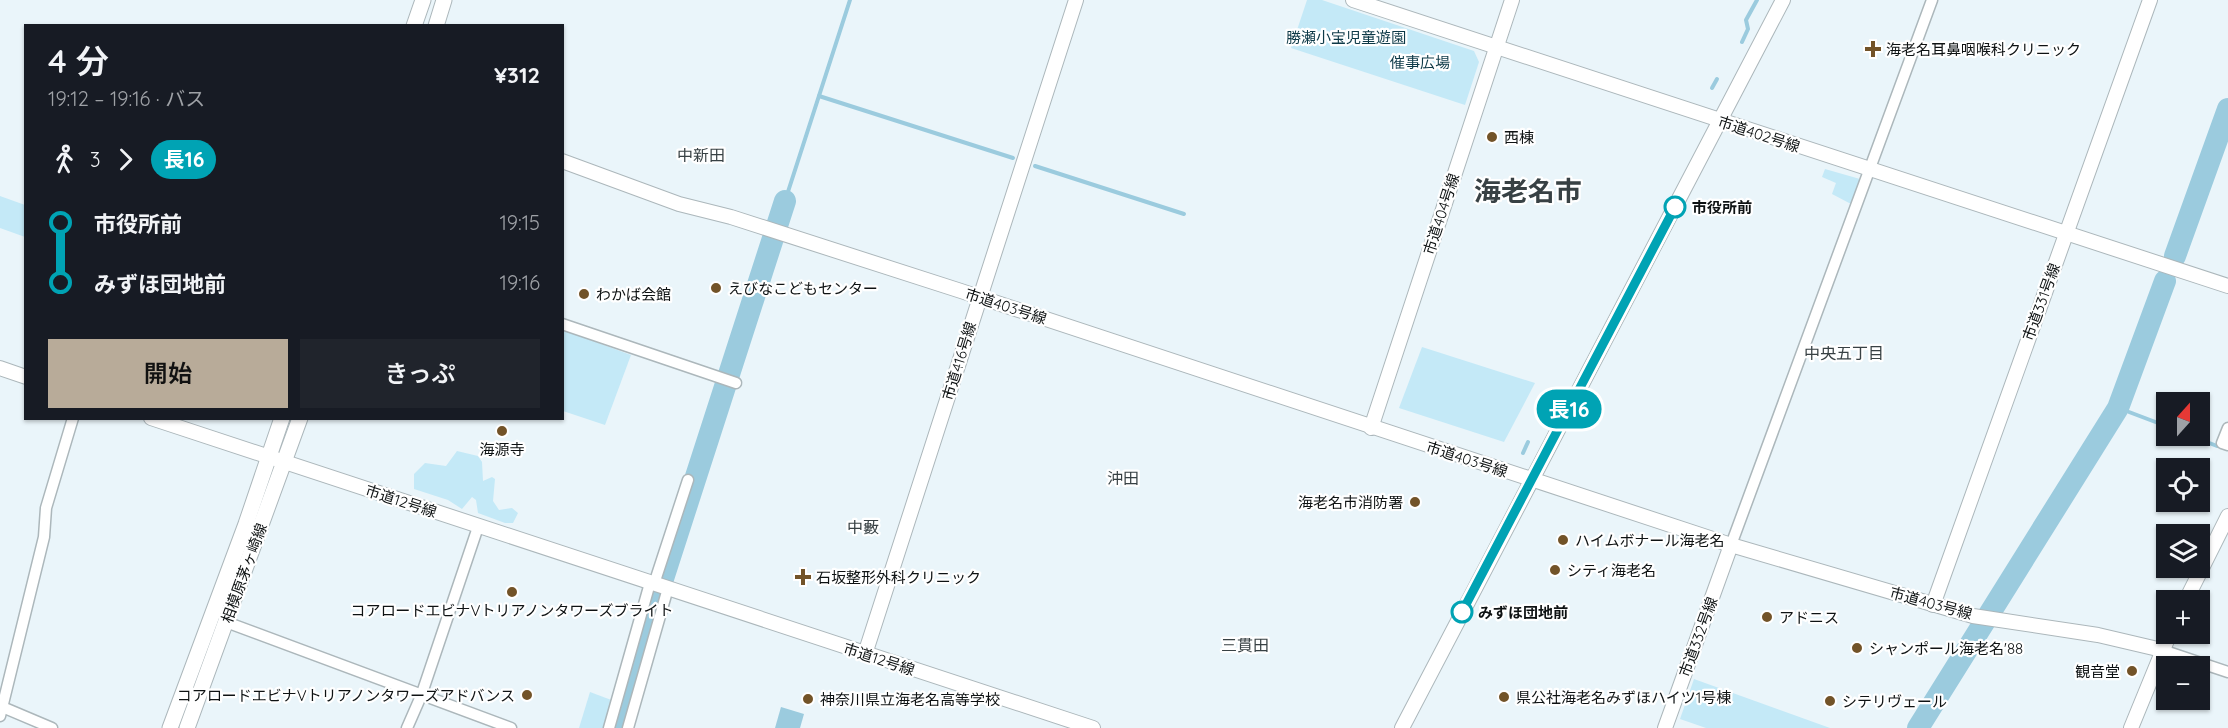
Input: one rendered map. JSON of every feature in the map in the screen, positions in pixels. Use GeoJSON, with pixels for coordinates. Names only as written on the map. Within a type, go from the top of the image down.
{"type":"FeatureCollection","features":[{"type":"Feature","properties":{"kind":"main road"},"geometry":{"type":"LineString","coordinates":[[415,24],[423,0]]}},
{"type":"Feature","properties":{"kind":"main road"},"geometry":{"type":"LineString","coordinates":[[437,24],[444,0]]}},
{"type":"Feature","properties":{"kind":"main road","name":"相模原茅ヶ崎線"},"geometry":{"type":"LineString","coordinates":[[187,728],[226,622],[276,461],[282,420]]}},
{"type":"Feature","properties":{"kind":"main road","name":"相模原茅ヶ崎線"},"geometry":{"type":"LineString","coordinates":[[170,728],[276,461],[299,420]]}},
{"type":"Feature","properties":{"kind":"street","name":"市道416号線"},"geometry":{"type":"LineString","coordinates":[[865,654],[1076,0]]}},
{"type":"Feature","properties":{"kind":"street","name":"市道402号線"},"geometry":{"type":"LineString","coordinates":[[1353,0],[1870,171],[2066,232],[2228,286]]}},
{"type":"Feature","properties":{"kind":"street","name":"市道404号線"},"geometry":{"type":"LineString","coordinates":[[1371,428],[1512,0]]}},
{"type":"Feature","properties":{"kind":"street"},"geometry":{"type":"LineString","coordinates":[[1402,728],[1783,0]]}},
{"type":"Feature","properties":{"kind":"street"},"geometry":{"type":"LineString","coordinates":[[1731,545],[1932,0]]}},
{"type":"Feature","properties":{"kind":"street","name":"市道331号線"},"geometry":{"type":"LineString","coordinates":[[1933,605],[2150,0]]}},
{"type":"Feature","properties":{"kind":"street","name":"市道403号線"},"geometry":{"type":"LineString","coordinates":[[564,162],[679,204],[776,231],[1731,545],[1979,617],[2098,635],[2162,650]]}},
{"type":"Feature","properties":{"kind":"street"},"geometry":{"type":"LineString","coordinates":[[564,325],[731,381]]}},
{"type":"Feature","properties":{"kind":"street"},"geometry":{"type":"LineString","coordinates":[[0,368],[24,376]]}},
{"type":"Feature","properties":{"kind":"street"},"geometry":{"type":"LineString","coordinates":[[52,728],[1,710],[44,537],[46,508],[73,420]]}},
{"type":"Feature","properties":{"kind":"street","name":"市道12号線"},"geometry":{"type":"LineString","coordinates":[[157,420],[865,654],[1057,723],[1093,728]]}},
{"type":"Feature","properties":{"kind":"street"},"geometry":{"type":"LineString","coordinates":[[2228,428],[2222,443],[2228,445]]}},
{"type":"Feature","properties":{"kind":"street"},"geometry":{"type":"LineString","coordinates":[[628,728],[659,586],[688,480]]}},
{"type":"Feature","properties":{"kind":"street"},"geometry":{"type":"LineString","coordinates":[[2191,590],[2228,516]]}},
{"type":"Feature","properties":{"kind":"street"},"geometry":{"type":"LineString","coordinates":[[407,728],[421,696],[478,526]]}},
{"type":"Feature","properties":{"kind":"street","name":"市道332号線"},"geometry":{"type":"LineString","coordinates":[[1665,728],[1731,545]]}},
{"type":"Feature","properties":{"kind":"street"},"geometry":{"type":"LineString","coordinates":[[609,728],[659,586]]}},
{"type":"Feature","properties":{"kind":"street"},"geometry":{"type":"LineString","coordinates":[[226,622],[511,728]]}},
{"type":"Feature","properties":{"kind":"street"},"geometry":{"type":"LineString","coordinates":[[2130,728],[2165,644]]}},
{"type":"Feature","properties":{"kind":"street"},"geometry":{"type":"LineString","coordinates":[[2162,650],[2228,672]]}},
{"type":"Feature","properties":{"kind":"green space"},"geometry":{"type":"Polygon","coordinates":[[[1307,0],[1322,0],[1474,51],[1479,62],[1465,105],[1291,48],[1307,0]]]}},
{"type":"Feature","properties":{"kind":"green space"},"geometry":{"type":"Polygon","coordinates":[[[1825,169],[1860,179],[1851,204],[1832,194],[1836,183],[1822,177],[1825,169]]]}},
{"type":"Feature","properties":{"kind":"green space"},"geometry":{"type":"Polygon","coordinates":[[[0,196],[24,205],[24,237],[0,228],[0,196]]]}},
{"type":"Feature","properties":{"kind":"green space"},"geometry":{"type":"Polygon","coordinates":[[[564,330],[631,355],[605,425],[564,411],[564,330]]]}},
{"type":"Feature","properties":{"kind":"green space"},"geometry":{"type":"Polygon","coordinates":[[[1422,347],[1535,383],[1504,442],[1399,408],[1422,347]]]}},
{"type":"Feature","properties":{"kind":"green space"},"geometry":{"type":"Polygon","coordinates":[[[457,451],[478,456],[482,462],[483,481],[492,477],[495,479],[493,501],[499,510],[512,508],[518,513],[513,523],[505,523],[478,513],[476,500],[472,497],[462,509],[448,500],[414,489],[414,474],[425,463],[446,466],[457,451]]]}},
{"type":"Feature","properties":{"kind":"green space"},"geometry":{"type":"Polygon","coordinates":[[[1694,679],[1830,728],[1706,728],[1680,719],[1694,679]]]}},
{"type":"Feature","properties":{"kind":"green space"},"geometry":{"type":"Polygon","coordinates":[[[590,692],[614,701],[606,728],[579,728],[590,692]]]}},
{"type":"Feature","properties":{"kind":"shaded area"},"geometry":{"type":"Polygon","coordinates":[[[781,707],[804,714],[800,728],[775,728],[781,707]]]}},
{"type":"Feature","properties":{"kind":"waterway"},"geometry":{"type":"LineString","coordinates":[[785,201],[850,0]]}},
{"type":"Feature","properties":{"kind":"waterway"},"geometry":{"type":"LineString","coordinates":[[1742,42],[1748,29],[1746,20],[1757,0]]}},
{"type":"Feature","properties":{"kind":"waterway"},"geometry":{"type":"LineString","coordinates":[[1712,88],[1717,79]]}},
{"type":"Feature","properties":{"kind":"waterway"},"geometry":{"type":"LineString","coordinates":[[819,96],[1013,158]]}},
{"type":"Feature","properties":{"kind":"waterway"},"geometry":{"type":"LineString","coordinates":[[2175,256],[2228,109]]}},
{"type":"Feature","properties":{"kind":"waterway"},"geometry":{"type":"LineString","coordinates":[[1035,166],[1184,214]]}},
{"type":"Feature","properties":{"kind":"waterway"},"geometry":{"type":"LineString","coordinates":[[619,728],[649,622],[785,201]]}},
{"type":"Feature","properties":{"kind":"waterway"},"geometry":{"type":"LineString","coordinates":[[1918,728],[2118,408],[2165,281]]}},
{"type":"Feature","properties":{"kind":"waterway"},"geometry":{"type":"LineString","coordinates":[[2129,412],[2156,422]]}},
{"type":"Feature","properties":{"kind":"waterway"},"geometry":{"type":"LineString","coordinates":[[1523,453],[1528,442]]}},
{"type":"Feature","properties":{"kind":"waterway"},"geometry":{"type":"LineString","coordinates":[[2210,443],[2217,446]]}},
{"type":"Feature","properties":{"kind":"bus line","name":"長16"},"geometry":{"type":"LineString","coordinates":[[1462,612],[1675,207]]}},
{"type":"Feature","properties":{"kind":"place","name":"海老名耳鼻咽喉科クリニック"},"geometry":{"type":"Point","coordinates":[1873,49]}},
{"type":"Feature","properties":{"kind":"place","name":"西棟"},"geometry":{"type":"Point","coordinates":[1492,137]}},
{"type":"Feature","properties":{"kind":"place","name":"市役所前"},"geometry":{"type":"Point","coordinates":[1675,207]}},
{"type":"Feature","properties":{"kind":"place","name":"えびなこどもセンター"},"geometry":{"type":"Point","coordinates":[716,288]}},
{"type":"Feature","properties":{"kind":"place","name":"わかば会館"},"geometry":{"type":"Point","coordinates":[584,294]}},
{"type":"Feature","properties":{"kind":"place","name":"海源寺"},"geometry":{"type":"Point","coordinates":[502,431]}},
{"type":"Feature","properties":{"kind":"place","name":"海老名市消防署"},"geometry":{"type":"Point","coordinates":[1415,502]}},
{"type":"Feature","properties":{"kind":"place","name":"ハイムボナール海老名"},"geometry":{"type":"Point","coordinates":[1563,540]}},
{"type":"Feature","properties":{"kind":"place","name":"シティ海老名"},"geometry":{"type":"Point","coordinates":[1555,570]}},
{"type":"Feature","properties":{"kind":"place","name":"石坂整形外科クリニック"},"geometry":{"type":"Point","coordinates":[803,577]}},
{"type":"Feature","properties":{"kind":"place","name":"コアロードエビナVトリアノンタワーズブライト"},"geometry":{"type":"Point","coordinates":[512,592]}},
{"type":"Feature","properties":{"kind":"place","name":"みずほ団地前"},"geometry":{"type":"Point","coordinates":[1462,612]}},
{"type":"Feature","properties":{"kind":"place","name":"アドニス"},"geometry":{"type":"Point","coordinates":[1767,617]}},
{"type":"Feature","properties":{"kind":"place","name":"シャンポール海老名'88"},"geometry":{"type":"Point","coordinates":[1857,648]}},
{"type":"Feature","properties":{"kind":"place","name":"観音堂"},"geometry":{"type":"Point","coordinates":[2132,671]}},
{"type":"Feature","properties":{"kind":"place","name":"コアロードエビナVトリアノンタワーズアドバンス"},"geometry":{"type":"Point","coordinates":[527,695]}},
{"type":"Feature","properties":{"kind":"place","name":"県公社海老名みずほハイツ1号棟"},"geometry":{"type":"Point","coordinates":[1504,697]}},
{"type":"Feature","properties":{"kind":"place","name":"神奈川県立海老名高等学校"},"geometry":{"type":"Point","coordinates":[808,699]}},
{"type":"Feature","properties":{"kind":"place","name":"シテリヴェール"},"geometry":{"type":"Point","coordinates":[1830,701]}},
{"type":"Feature","properties":{"kind":"district","name":"中新田"},"geometry":{"type":"Point","coordinates":[701,155]}},
{"type":"Feature","properties":{"kind":"district","name":"海老名市"},"geometry":{"type":"Point","coordinates":[1528,191]}},
{"type":"Feature","properties":{"kind":"district","name":"中央五丁目"},"geometry":{"type":"Point","coordinates":[1844,353]}},
{"type":"Feature","properties":{"kind":"district","name":"沖田"},"geometry":{"type":"Point","coordinates":[1123,478]}},
{"type":"Feature","properties":{"kind":"district","name":"中藪"},"geometry":{"type":"Point","coordinates":[863,527]}},
{"type":"Feature","properties":{"kind":"district","name":"三貫田"},"geometry":{"type":"Point","coordinates":[1245,645]}},
{"type":"Feature","properties":{"kind":"park label","name":"勝瀬小宝児童遊園"},"geometry":{"type":"Point","coordinates":[1346,37]}},
{"type":"Feature","properties":{"kind":"park label","name":"催事広場"},"geometry":{"type":"Point","coordinates":[1420,62]}}]}
